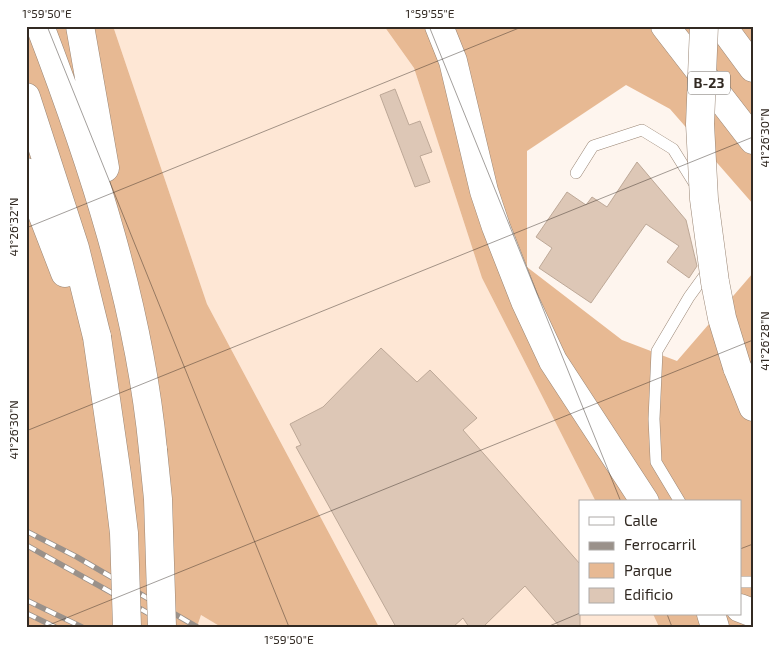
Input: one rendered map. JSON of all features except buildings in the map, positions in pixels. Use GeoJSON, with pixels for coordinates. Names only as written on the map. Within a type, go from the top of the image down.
{"type":"FeatureCollection","features":[{"type":"Feature","properties":{"kind":"main road"},"geometry":{"type":"LineString","coordinates":[[40,26],[65,90],[111,224]]}},
{"type":"Feature","properties":{"kind":"main road"},"geometry":{"type":"LineString","coordinates":[[80,26],[111,224],[141,365],[151,426],[158,499],[162,627]]}},
{"type":"Feature","properties":{"kind":"main road"},"geometry":{"type":"LineString","coordinates":[[439,26],[458,80],[484,191],[507,257],[534,322],[552,361],[644,500]]}},
{"type":"Feature","properties":{"kind":"main road","name":"B-23"},"geometry":{"type":"LineString","coordinates":[[665,26],[753,140]]}},
{"type":"Feature","properties":{"kind":"main road"},"geometry":{"type":"LineString","coordinates":[[704,26],[700,124],[704,199],[715,282],[722,318],[737,367],[753,407]]}},
{"type":"Feature","properties":{"kind":"main road","name":"B-23"},"geometry":{"type":"LineString","coordinates":[[722,26],[753,68]]}},
{"type":"Feature","properties":{"kind":"main road"},"geometry":{"type":"LineString","coordinates":[[26,97],[66,250],[96,338],[116,466],[124,533],[127,627]]}},
{"type":"Feature","properties":{"kind":"main road"},"geometry":{"type":"LineString","coordinates":[[26,172],[66,250]]}},
{"type":"Feature","properties":{"kind":"lane"},"geometry":{"type":"LineString","coordinates":[[576,173],[593,146],[642,130],[673,149],[720,225]]}},
{"type":"Feature","properties":{"kind":"lane"},"geometry":{"type":"LineString","coordinates":[[679,500],[656,462],[654,418],[657,351],[689,297],[724,248]]}},
{"type":"Feature","properties":{"kind":"shaded area"},"geometry":{"type":"Polygon","coordinates":[[[113,26],[384,26],[414,68],[482,278],[595,500],[579,500],[579,616],[654,616],[659,627],[379,627],[207,304],[113,26]]]}},
{"type":"Feature","properties":{"kind":"shaded area"},"geometry":{"type":"Polygon","coordinates":[[[201,615],[221,627],[197,627],[201,615]]]}},
{"type":"Feature","properties":{"kind":"green space"},"geometry":{"type":"Polygon","coordinates":[[[26,26],[113,26],[207,304],[379,627],[221,627],[201,615],[197,627],[26,627],[26,26]]]}},
{"type":"Feature","properties":{"kind":"green space"},"geometry":{"type":"Polygon","coordinates":[[[384,26],[753,26],[753,204],[670,109],[626,85],[527,151],[527,267],[622,340],[677,361],[753,273],[753,627],[659,627],[654,616],[742,616],[742,500],[595,500],[482,278],[414,68],[384,26]]]}},
{"type":"Feature","properties":{"kind":"railway"},"geometry":{"type":"LineString","coordinates":[[26,531],[77,557],[197,627]]}},
{"type":"Feature","properties":{"kind":"railway"},"geometry":{"type":"LineString","coordinates":[[26,545],[173,627]]}},
{"type":"Feature","properties":{"kind":"railway"},"geometry":{"type":"LineString","coordinates":[[26,600],[82,627]]}},
{"type":"Feature","properties":{"kind":"railway"},"geometry":{"type":"LineString","coordinates":[[26,613],[55,627]]}}]}
